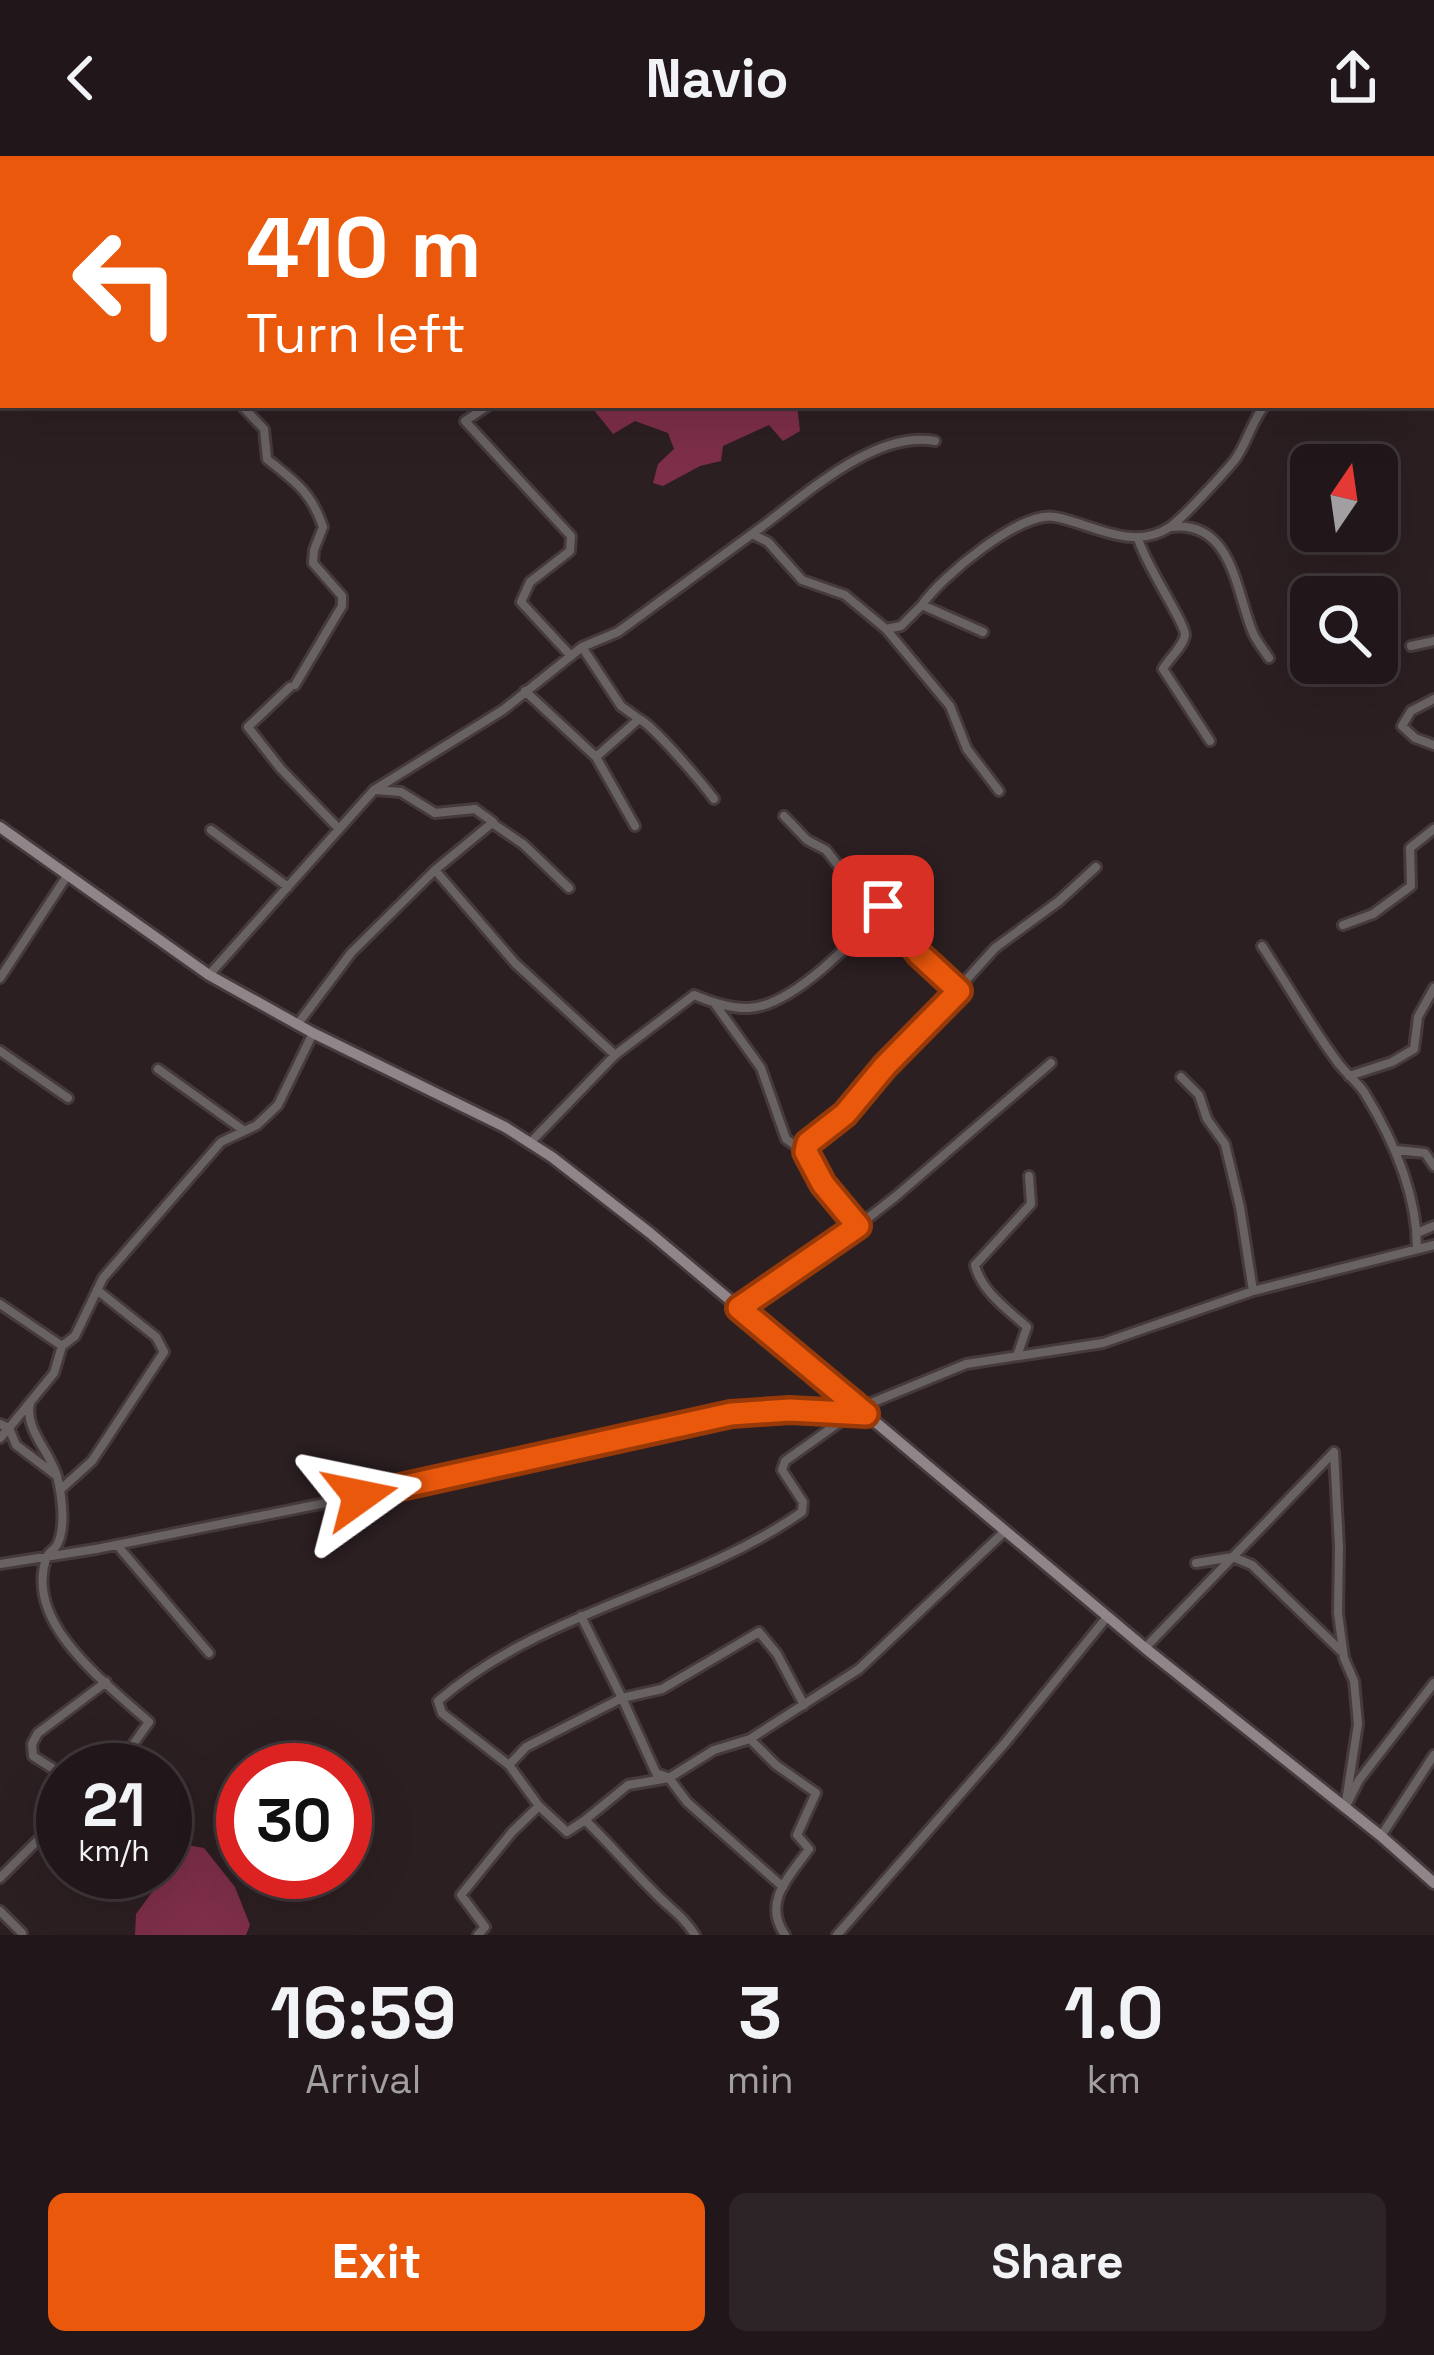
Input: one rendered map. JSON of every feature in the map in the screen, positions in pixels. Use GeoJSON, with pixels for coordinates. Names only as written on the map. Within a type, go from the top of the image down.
{"type":"FeatureCollection","features":[{"type":"Feature","properties":{"kind":"main road"},"geometry":{"type":"LineString","coordinates":[[0,826],[208,975],[313,1034],[505,1127],[597,1191],[1434,1883]]}},
{"type":"Feature","properties":{"kind":"street"},"geometry":{"type":"LineString","coordinates":[[244,408],[264,429],[266,459],[292,476],[318,512],[322,527],[314,563],[342,596],[342,606],[293,686],[248,727],[281,769],[340,829]]}},
{"type":"Feature","properties":{"kind":"street"},"geometry":{"type":"LineString","coordinates":[[484,408],[465,421],[571,536],[570,551],[530,582],[521,602],[571,656]]}},
{"type":"Feature","properties":{"kind":"street"},"geometry":{"type":"LineString","coordinates":[[1169,527],[1235,459],[1263,408]]}},
{"type":"Feature","properties":{"kind":"street"},"geometry":{"type":"LineString","coordinates":[[208,975],[374,790],[503,710],[582,647],[618,632],[815,489],[841,465],[898,442],[935,441]]}},
{"type":"Feature","properties":{"kind":"street"},"geometry":{"type":"LineString","coordinates":[[886,629],[901,626],[935,585],[1034,517],[1054,516],[1099,532],[1138,538],[1190,525],[1209,537],[1231,565],[1253,632],[1269,658]]}},
{"type":"Feature","properties":{"kind":"street"},"geometry":{"type":"LineString","coordinates":[[752,533],[768,542],[802,580],[845,595],[886,629],[950,706],[967,749],[999,791]]}},
{"type":"Feature","properties":{"kind":"street"},"geometry":{"type":"LineString","coordinates":[[1138,538],[1143,560],[1183,625],[1182,642],[1163,669],[1210,741]]}},
{"type":"Feature","properties":{"kind":"street"},"geometry":{"type":"LineString","coordinates":[[922,605],[983,632]]}},
{"type":"Feature","properties":{"kind":"street"},"geometry":{"type":"LineString","coordinates":[[1411,646],[1434,640]]}},
{"type":"Feature","properties":{"kind":"street"},"geometry":{"type":"LineString","coordinates":[[582,647],[621,706],[651,724],[714,799]]}},
{"type":"Feature","properties":{"kind":"street"},"geometry":{"type":"LineString","coordinates":[[525,692],[596,757],[635,826]]}},
{"type":"Feature","properties":{"kind":"street"},"geometry":{"type":"LineString","coordinates":[[1434,699],[1411,711],[1402,726],[1414,738],[1434,745]]}},
{"type":"Feature","properties":{"kind":"street"},"geometry":{"type":"LineString","coordinates":[[596,757],[639,719]]}},
{"type":"Feature","properties":{"kind":"street"},"geometry":{"type":"LineString","coordinates":[[374,790],[401,793],[435,813],[475,809],[569,888]]}},
{"type":"Feature","properties":{"kind":"street"},"geometry":{"type":"LineString","coordinates":[[784,816],[883,906],[919,954],[959,991]]}},
{"type":"Feature","properties":{"kind":"street"},"geometry":{"type":"LineString","coordinates":[[297,1024],[351,953],[435,870],[494,823]]}},
{"type":"Feature","properties":{"kind":"street"},"geometry":{"type":"LineString","coordinates":[[1343,926],[1372,914],[1411,886],[1410,848],[1434,829]]}},
{"type":"Feature","properties":{"kind":"street"},"geometry":{"type":"LineString","coordinates":[[211,830],[287,887]]}},
{"type":"Feature","properties":{"kind":"street"},"geometry":{"type":"LineString","coordinates":[[806,1152],[808,1143],[845,1114],[995,948],[1096,867]]}},
{"type":"Feature","properties":{"kind":"street"},"geometry":{"type":"LineString","coordinates":[[435,870],[515,963],[615,1054]]}},
{"type":"Feature","properties":{"kind":"street"},"geometry":{"type":"LineString","coordinates":[[0,978],[68,876]]}},
{"type":"Feature","properties":{"kind":"street"},"geometry":{"type":"LineString","coordinates":[[530,1143],[615,1054],[694,995],[750,1009],[780,996],[815,976],[856,940],[883,906]]}},
{"type":"Feature","properties":{"kind":"street"},"geometry":{"type":"LineString","coordinates":[[1262,946],[1361,1088],[1396,1150],[1416,1210],[1417,1249]]}},
{"type":"Feature","properties":{"kind":"street"},"geometry":{"type":"LineString","coordinates":[[1349,1076],[1414,1049],[1418,1017],[1434,988]]}},
{"type":"Feature","properties":{"kind":"street"},"geometry":{"type":"LineString","coordinates":[[714,1003],[761,1068],[786,1139],[806,1152],[823,1184],[858,1226]]}},
{"type":"Feature","properties":{"kind":"street"},"geometry":{"type":"LineString","coordinates":[[0,1438],[5,1426],[54,1372],[62,1346],[75,1336],[97,1290],[176,1189],[220,1142],[257,1125],[278,1105],[313,1034]]}},
{"type":"Feature","properties":{"kind":"street"},"geometry":{"type":"LineString","coordinates":[[0,1051],[68,1098]]}},
{"type":"Feature","properties":{"kind":"street"},"geometry":{"type":"LineString","coordinates":[[739,1308],[858,1226],[1051,1063]]}},
{"type":"Feature","properties":{"kind":"street"},"geometry":{"type":"LineString","coordinates":[[158,1069],[243,1130]]}},
{"type":"Feature","properties":{"kind":"street"},"geometry":{"type":"LineString","coordinates":[[1181,1077],[1199,1095],[1207,1119],[1225,1144],[1253,1291]]}},
{"type":"Feature","properties":{"kind":"street"},"geometry":{"type":"LineString","coordinates":[[1396,1150],[1425,1153],[1434,1166]]}},
{"type":"Feature","properties":{"kind":"street"},"geometry":{"type":"LineString","coordinates":[[1017,1354],[1027,1327],[977,1276],[975,1265],[1031,1204],[1029,1176]]}},
{"type":"Feature","properties":{"kind":"street"},"geometry":{"type":"LineString","coordinates":[[1417,1233],[1434,1226]]}},
{"type":"Feature","properties":{"kind":"street"},"geometry":{"type":"LineString","coordinates":[[1004,1532],[859,1669],[750,1739],[714,1750],[669,1778],[628,1785],[567,1832],[539,1806],[509,1765],[442,1713],[438,1701],[475,1669],[581,1616],[739,1551],[802,1512],[803,1502],[782,1470],[785,1461],[859,1412],[967,1364],[1102,1342],[1253,1291],[1434,1245]]}},
{"type":"Feature","properties":{"kind":"street"},"geometry":{"type":"LineString","coordinates":[[60,1490],[92,1461],[164,1352],[156,1337],[97,1290]]}},
{"type":"Feature","properties":{"kind":"street"},"geometry":{"type":"LineString","coordinates":[[0,1304],[62,1346]]}},
{"type":"Feature","properties":{"kind":"street"},"geometry":{"type":"LineString","coordinates":[[31,1402],[29,1423],[58,1476],[60,1490],[60,1532],[46,1557],[44,1594],[72,1653],[149,1722],[134,1743]]}},
{"type":"Feature","properties":{"kind":"street"},"geometry":{"type":"LineString","coordinates":[[0,1564],[117,1545],[731,1414],[859,1412]]}},
{"type":"Feature","properties":{"kind":"street"},"geometry":{"type":"LineString","coordinates":[[5,1426],[16,1445],[58,1476]]}},
{"type":"Feature","properties":{"kind":"street"},"geometry":{"type":"LineString","coordinates":[[1145,1648],[1334,1452],[1340,1547],[1338,1613],[1344,1658]]}},
{"type":"Feature","properties":{"kind":"street"},"geometry":{"type":"LineString","coordinates":[[117,1545],[208,1653]]}},
{"type":"Feature","properties":{"kind":"street"},"geometry":{"type":"LineString","coordinates":[[1196,1563],[1233,1557],[1252,1565],[1336,1643],[1354,1681],[1358,1724],[1345,1808]]}},
{"type":"Feature","properties":{"kind":"street"},"geometry":{"type":"LineString","coordinates":[[581,1616],[656,1773],[669,1778],[687,1802],[783,1888]]}},
{"type":"Feature","properties":{"kind":"street"},"geometry":{"type":"LineString","coordinates":[[837,1935],[1006,1743],[1107,1617]]}},
{"type":"Feature","properties":{"kind":"street"},"geometry":{"type":"LineString","coordinates":[[509,1765],[526,1748],[622,1698],[662,1689],[759,1632],[777,1654],[804,1705]]}},
{"type":"Feature","properties":{"kind":"street"},"geometry":{"type":"LineString","coordinates":[[36,1758],[32,1744],[38,1733],[106,1682]]}},
{"type":"Feature","properties":{"kind":"street"},"geometry":{"type":"LineString","coordinates":[[1345,1808],[1360,1780],[1434,1683]]}},
{"type":"Feature","properties":{"kind":"street"},"geometry":{"type":"LineString","coordinates":[[750,1739],[776,1765],[816,1793],[797,1835],[809,1849],[776,1898],[775,1920],[785,1935]]}},
{"type":"Feature","properties":{"kind":"street"},"geometry":{"type":"LineString","coordinates":[[1381,1836],[1434,1755]]}},
{"type":"Feature","properties":{"kind":"street"},"geometry":{"type":"LineString","coordinates":[[478,1935],[485,1927],[461,1895],[539,1806]]}},
{"type":"Feature","properties":{"kind":"street"},"geometry":{"type":"LineString","coordinates":[[585,1820],[665,1903],[685,1917],[695,1935]]}},
{"type":"Feature","properties":{"kind":"street"},"geometry":{"type":"LineString","coordinates":[[0,1878],[36,1844]]}},
{"type":"Feature","properties":{"kind":"street"},"geometry":{"type":"LineString","coordinates":[[0,1911],[22,1933]]}},
{"type":"Feature","properties":{"kind":"shaded area"},"geometry":{"type":"Polygon","coordinates":[[[592,408],[797,408],[800,431],[783,441],[769,425],[723,446],[721,461],[700,466],[663,486],[653,483],[658,464],[674,449],[668,433],[635,421],[613,434],[592,408]]]}},
{"type":"Feature","properties":{"kind":"shaded area"},"geometry":{"type":"Polygon","coordinates":[[[192,1846],[204,1848],[216,1863],[216,1899],[240,1899],[250,1925],[246,1935],[135,1935],[136,1914],[147,1899],[192,1899],[192,1846]]]}},
{"type":"Feature","properties":{"kind":"route"},"geometry":{"type":"LineString","coordinates":[[360,1496],[731,1414],[760,1410],[866,1414],[739,1308],[858,1226],[823,1184],[806,1152],[808,1143],[845,1114],[959,991],[919,954],[883,906]]}}]}
